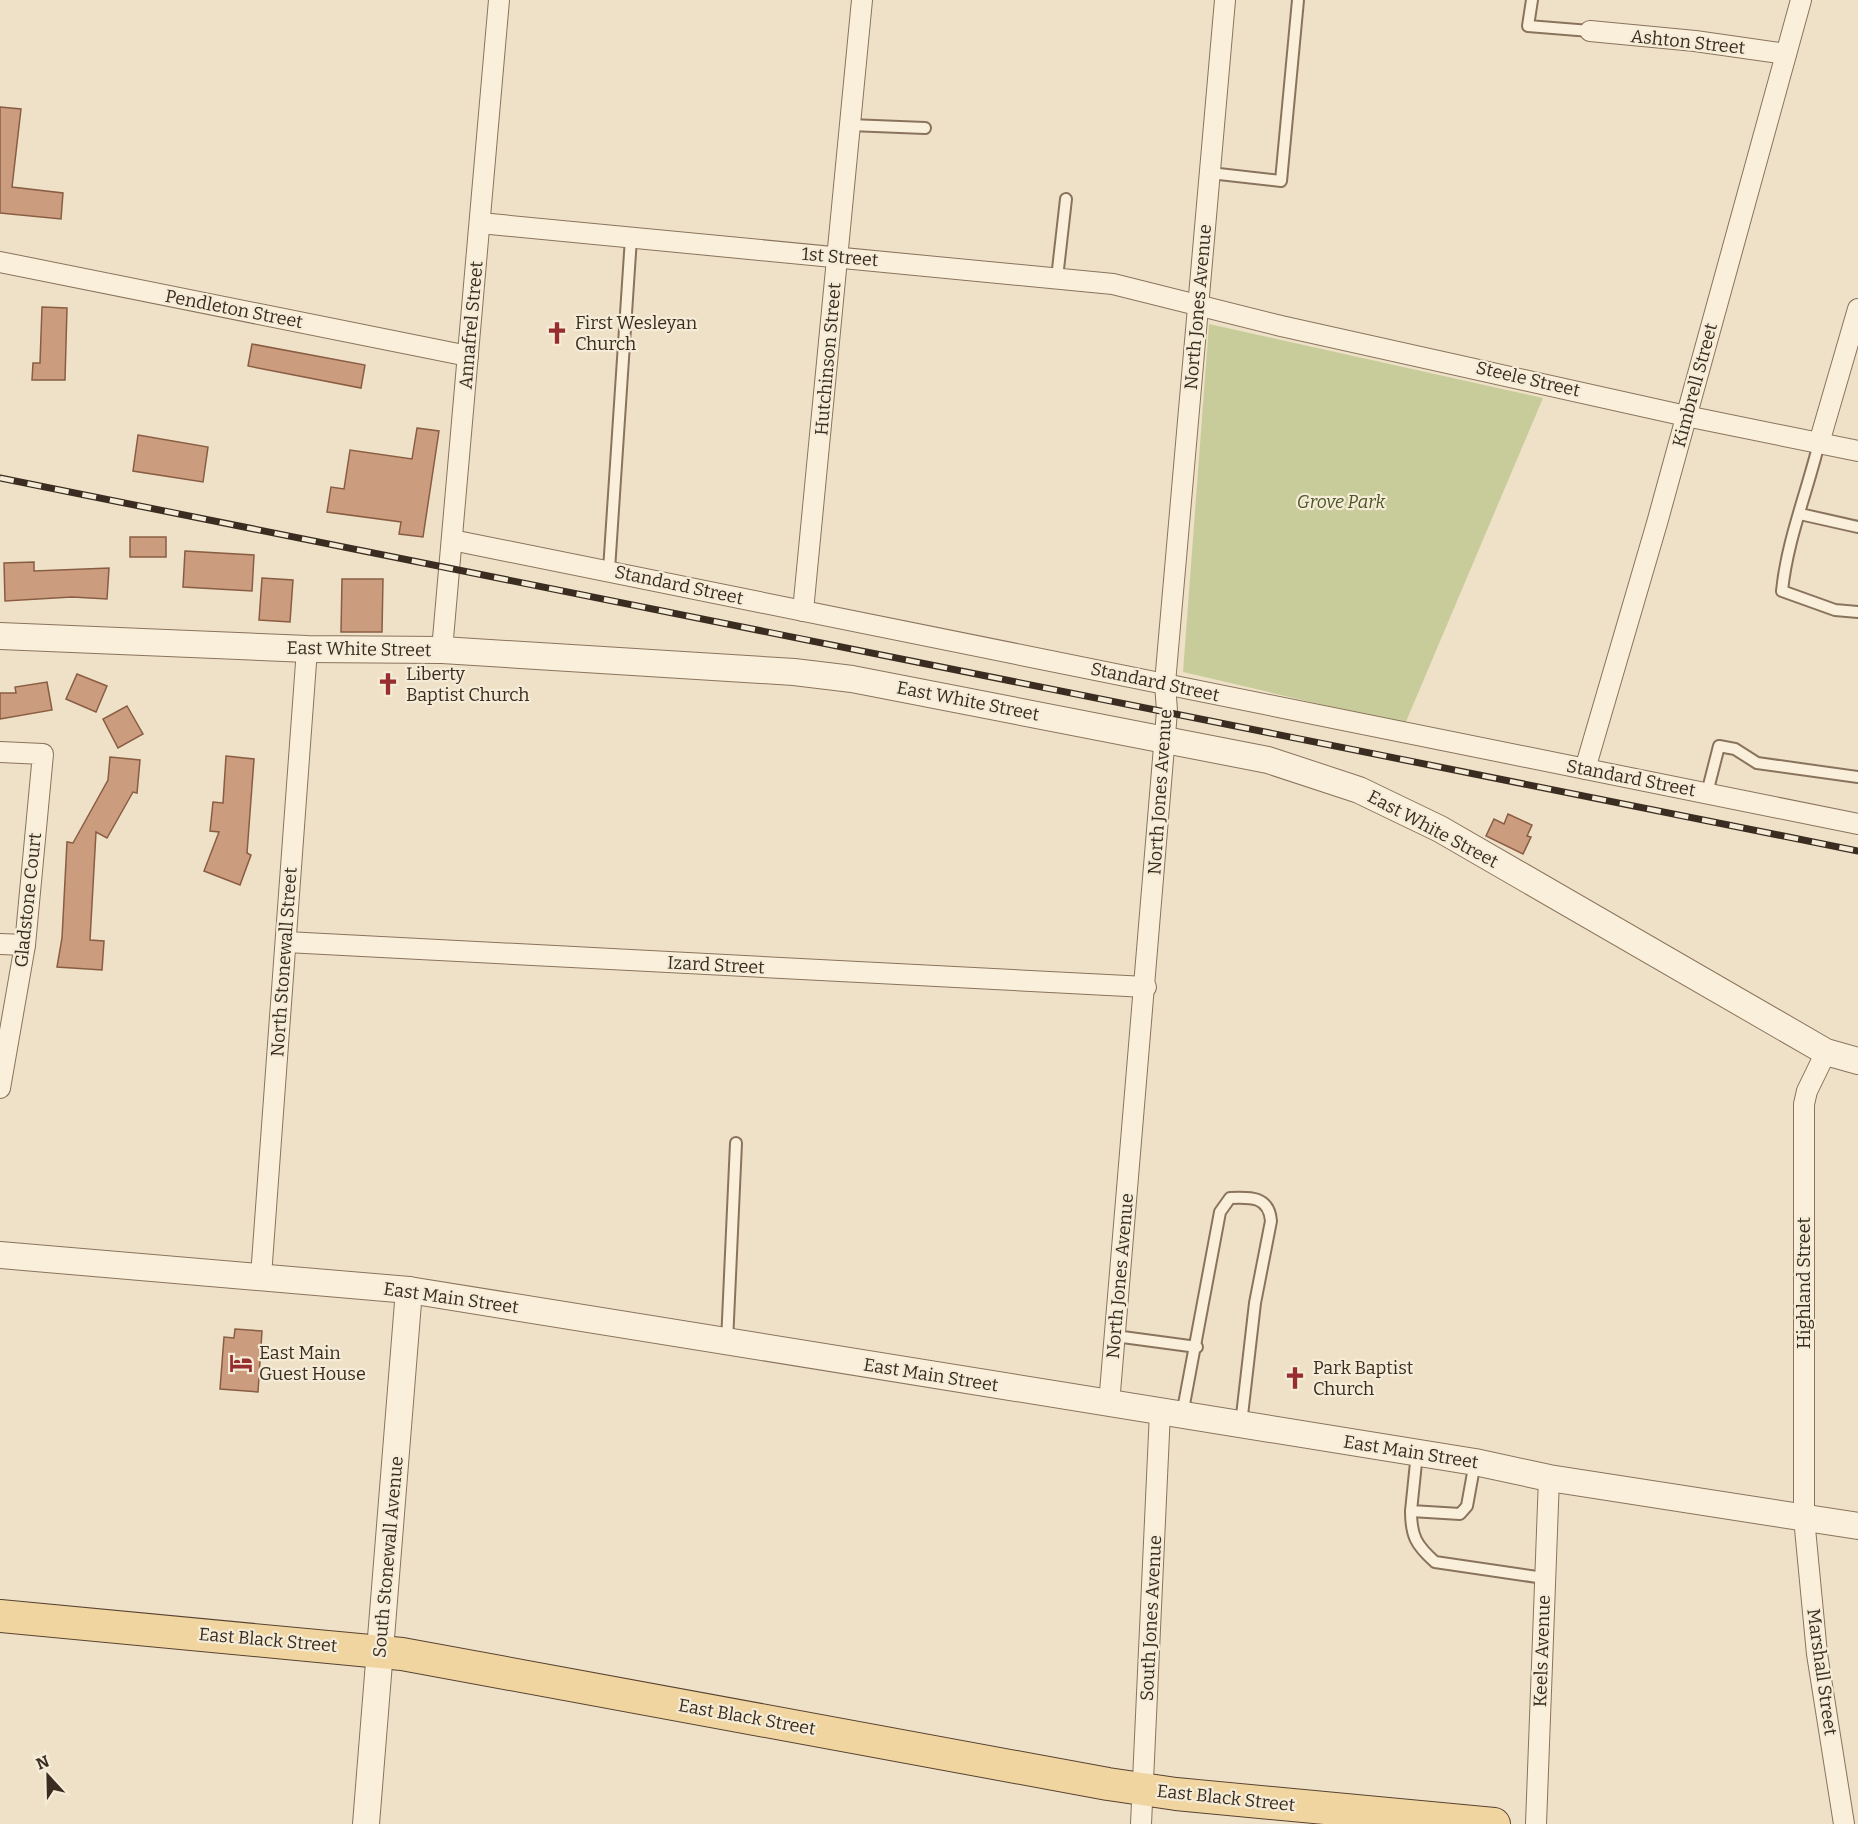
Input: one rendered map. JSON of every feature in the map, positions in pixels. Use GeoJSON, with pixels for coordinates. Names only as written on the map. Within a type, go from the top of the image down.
{"type":"FeatureCollection","features":[{"type":"Feature","properties":{"kind":"main road","name":"East Black Street"},"geometry":{"type":"LineString","coordinates":[[0,1616],[381,1651],[1143,1789],[1494,1824]]}},
{"type":"Feature","properties":{"kind":"street","name":"Annafrel Street"},"geometry":{"type":"LineString","coordinates":[[442,650],[499,0]]}},
{"type":"Feature","properties":{"kind":"street","name":"Hutchinson Street"},"geometry":{"type":"LineString","coordinates":[[803,611],[862,0]]}},
{"type":"Feature","properties":{"kind":"street","name":"North Jones Avenue"},"geometry":{"type":"LineString","coordinates":[[1109,1404],[1146,987],[1164,739],[1165,683],[1226,0]]}},
{"type":"Feature","properties":{"kind":"street","name":"Kimbrell Street"},"geometry":{"type":"LineString","coordinates":[[1585,769],[1801,0]]}},
{"type":"Feature","properties":{"kind":"street","name":"Ashton Street"},"geometry":{"type":"LineString","coordinates":[[1590,32],[1786,54]]}},
{"type":"Feature","properties":{"kind":"street","name":"1st Street"},"geometry":{"type":"LineString","coordinates":[[480,223],[1113,284],[1198,305]]}},
{"type":"Feature","properties":{"kind":"street","name":"Pendleton Street"},"geometry":{"type":"LineString","coordinates":[[0,262],[468,356]]}},
{"type":"Feature","properties":{"kind":"street","name":"Steele Street"},"geometry":{"type":"LineString","coordinates":[[1198,305],[1686,416],[1858,451]]}},
{"type":"Feature","properties":{"kind":"street"},"geometry":{"type":"LineString","coordinates":[[1819,443],[1858,309]]}},
{"type":"Feature","properties":{"kind":"street","name":"Standard Street"},"geometry":{"type":"LineString","coordinates":[[452,540],[1858,824]]}},
{"type":"Feature","properties":{"kind":"street","name":"East White Street"},"geometry":{"type":"LineString","coordinates":[[0,636],[307,649],[442,650],[794,672],[852,679],[1268,760],[1359,790],[1440,829],[1826,1052],[1858,1061]]}},
{"type":"Feature","properties":{"kind":"street","name":"North Stonewall Street"},"geometry":{"type":"LineString","coordinates":[[261,1276],[307,649]]}},
{"type":"Feature","properties":{"kind":"street","name":"Gladstone Court"},"geometry":{"type":"LineString","coordinates":[[0,752],[43,754],[25,945],[0,1088]]}},
{"type":"Feature","properties":{"kind":"street","name":"Izard Street"},"geometry":{"type":"LineString","coordinates":[[286,942],[1146,987]]}},
{"type":"Feature","properties":{"kind":"street"},"geometry":{"type":"LineString","coordinates":[[0,945],[25,945]]}},
{"type":"Feature","properties":{"kind":"street","name":"Highland Street"},"geometry":{"type":"LineString","coordinates":[[1804,1518],[1804,1104],[1807,1090],[1826,1052]]}},
{"type":"Feature","properties":{"kind":"street","name":"East Main Street"},"geometry":{"type":"LineString","coordinates":[[0,1255],[409,1290],[1475,1462],[1549,1478],[1858,1526]]}},
{"type":"Feature","properties":{"kind":"street","name":"South Stonewall Avenue"},"geometry":{"type":"LineString","coordinates":[[366,1824],[409,1290]]}},
{"type":"Feature","properties":{"kind":"street","name":"South Jones Avenue"},"geometry":{"type":"LineString","coordinates":[[1141,1824],[1171,1414]]}},
{"type":"Feature","properties":{"kind":"street","name":"Keels Avenue"},"geometry":{"type":"LineString","coordinates":[[1536,1824],[1549,1478]]}},
{"type":"Feature","properties":{"kind":"street","name":"Marshall Street"},"geometry":{"type":"LineString","coordinates":[[1804,1518],[1817,1654],[1845,1824]]}},
{"type":"Feature","properties":{"kind":"lane"},"geometry":{"type":"LineString","coordinates":[[1210,173],[1281,181],[1298,0]]}},
{"type":"Feature","properties":{"kind":"lane"},"geometry":{"type":"LineString","coordinates":[[1532,0],[1528,26],[1590,32]]}},
{"type":"Feature","properties":{"kind":"lane"},"geometry":{"type":"LineString","coordinates":[[850,125],[925,128]]}},
{"type":"Feature","properties":{"kind":"lane"},"geometry":{"type":"LineString","coordinates":[[1057,278],[1066,199]]}},
{"type":"Feature","properties":{"kind":"lane"},"geometry":{"type":"LineString","coordinates":[[609,570],[631,238]]}},
{"type":"Feature","properties":{"kind":"lane"},"geometry":{"type":"LineString","coordinates":[[1819,443],[1784,566],[1782,591],[1835,610],[1858,612]]}},
{"type":"Feature","properties":{"kind":"lane"},"geometry":{"type":"LineString","coordinates":[[1800,514],[1858,527]]}},
{"type":"Feature","properties":{"kind":"lane"},"geometry":{"type":"LineString","coordinates":[[1707,793],[1719,746],[1736,749],[1757,763],[1858,777]]}},
{"type":"Feature","properties":{"kind":"lane"},"geometry":{"type":"LineString","coordinates":[[727,1342],[736,1143]]}},
{"type":"Feature","properties":{"kind":"lane"},"geometry":{"type":"LineString","coordinates":[[1171,1414],[1197,1347],[1220,1212],[1230,1198],[1252,1197],[1262,1201],[1270,1212],[1271,1221],[1254,1303],[1241,1425]]}},
{"type":"Feature","properties":{"kind":"lane"},"geometry":{"type":"LineString","coordinates":[[1115,1336],[1197,1347]]}},
{"type":"Feature","properties":{"kind":"lane"},"geometry":{"type":"LineString","coordinates":[[1417,1453],[1411,1531],[1423,1551],[1435,1562],[1544,1578]]}},
{"type":"Feature","properties":{"kind":"lane"},"geometry":{"type":"LineString","coordinates":[[1411,1510],[1460,1514],[1467,1506],[1475,1462]]}},
{"type":"Feature","properties":{"kind":"green space","name":"Grove Park"},"geometry":{"type":"Polygon","coordinates":[[[1209,324],[1543,398],[1405,724],[1183,672],[1209,324]]]}},
{"type":"Feature","properties":{"kind":"building"},"geometry":{"type":"Polygon","coordinates":[[[0,107],[21,109],[12,187],[63,193],[61,219],[0,213],[0,107]]]}},
{"type":"Feature","properties":{"kind":"building"},"geometry":{"type":"Polygon","coordinates":[[[42,307],[67,308],[65,380],[32,380],[33,363],[40,363],[42,307]]]}},
{"type":"Feature","properties":{"kind":"building"},"geometry":{"type":"Polygon","coordinates":[[[252,344],[365,365],[361,388],[248,366],[252,344]]]}},
{"type":"Feature","properties":{"kind":"building"},"geometry":{"type":"Polygon","coordinates":[[[417,428],[439,431],[423,537],[399,534],[401,522],[327,512],[331,487],[344,489],[350,450],[412,459],[417,428]]]}},
{"type":"Feature","properties":{"kind":"building"},"geometry":{"type":"Polygon","coordinates":[[[138,435],[208,447],[203,482],[133,471],[138,435]]]}},
{"type":"Feature","properties":{"kind":"building"},"geometry":{"type":"Polygon","coordinates":[[[130,537],[166,537],[166,557],[130,557],[130,537]]]}},
{"type":"Feature","properties":{"kind":"building"},"geometry":{"type":"Polygon","coordinates":[[[185,551],[254,555],[252,591],[183,587],[185,551]]]}},
{"type":"Feature","properties":{"kind":"building"},"geometry":{"type":"Polygon","coordinates":[[[34,562],[34,571],[109,568],[107,599],[72,597],[5,601],[4,563],[34,562]]]}},
{"type":"Feature","properties":{"kind":"building"},"geometry":{"type":"Polygon","coordinates":[[[262,578],[293,580],[290,622],[259,620],[262,578]]]}},
{"type":"Feature","properties":{"kind":"building"},"geometry":{"type":"Polygon","coordinates":[[[342,579],[383,579],[382,632],[341,632],[342,579]]]}},
{"type":"Feature","properties":{"kind":"building"},"geometry":{"type":"Polygon","coordinates":[[[77,674],[107,686],[96,712],[66,699],[77,674]]]}},
{"type":"Feature","properties":{"kind":"building"},"geometry":{"type":"Polygon","coordinates":[[[47,682],[52,710],[0,719],[0,693],[16,693],[15,687],[47,682]]]}},
{"type":"Feature","properties":{"kind":"building"},"geometry":{"type":"Polygon","coordinates":[[[127,706],[143,734],[118,748],[103,719],[127,706]]]}},
{"type":"Feature","properties":{"kind":"building"},"geometry":{"type":"Polygon","coordinates":[[[226,756],[254,759],[247,853],[251,855],[240,885],[204,871],[219,832],[210,831],[213,802],[223,803],[226,756]]]}},
{"type":"Feature","properties":{"kind":"building"},"geometry":{"type":"Polygon","coordinates":[[[110,757],[140,760],[137,793],[133,792],[107,838],[96,832],[90,940],[104,941],[102,970],[57,967],[62,938],[67,842],[73,843],[108,780],[110,757]]]}},
{"type":"Feature","properties":{"kind":"building"},"geometry":{"type":"Polygon","coordinates":[[[1508,814],[1532,825],[1527,836],[1531,837],[1523,854],[1486,836],[1494,819],[1504,824],[1508,814]]]}},
{"type":"Feature","properties":{"kind":"building","name":"East Main Guest House"},"geometry":{"type":"Polygon","coordinates":[[[235,1329],[262,1331],[258,1392],[220,1389],[224,1337],[234,1338],[235,1329]]]}},
{"type":"Feature","properties":{"kind":"railway"},"geometry":{"type":"LineString","coordinates":[[0,478],[1858,851]]}},
{"type":"Feature","properties":{"kind":"place","name":"First Wesleyan Church"},"geometry":{"type":"Point","coordinates":[557,333]}},
{"type":"Feature","properties":{"kind":"place","name":"Liberty Baptist Church"},"geometry":{"type":"Point","coordinates":[388,684]}},
{"type":"Feature","properties":{"kind":"place","name":"East Main Guest House"},"geometry":{"type":"Point","coordinates":[241,1363]}},
{"type":"Feature","properties":{"kind":"place","name":"Park Baptist Church"},"geometry":{"type":"Point","coordinates":[1295,1378]}}]}
